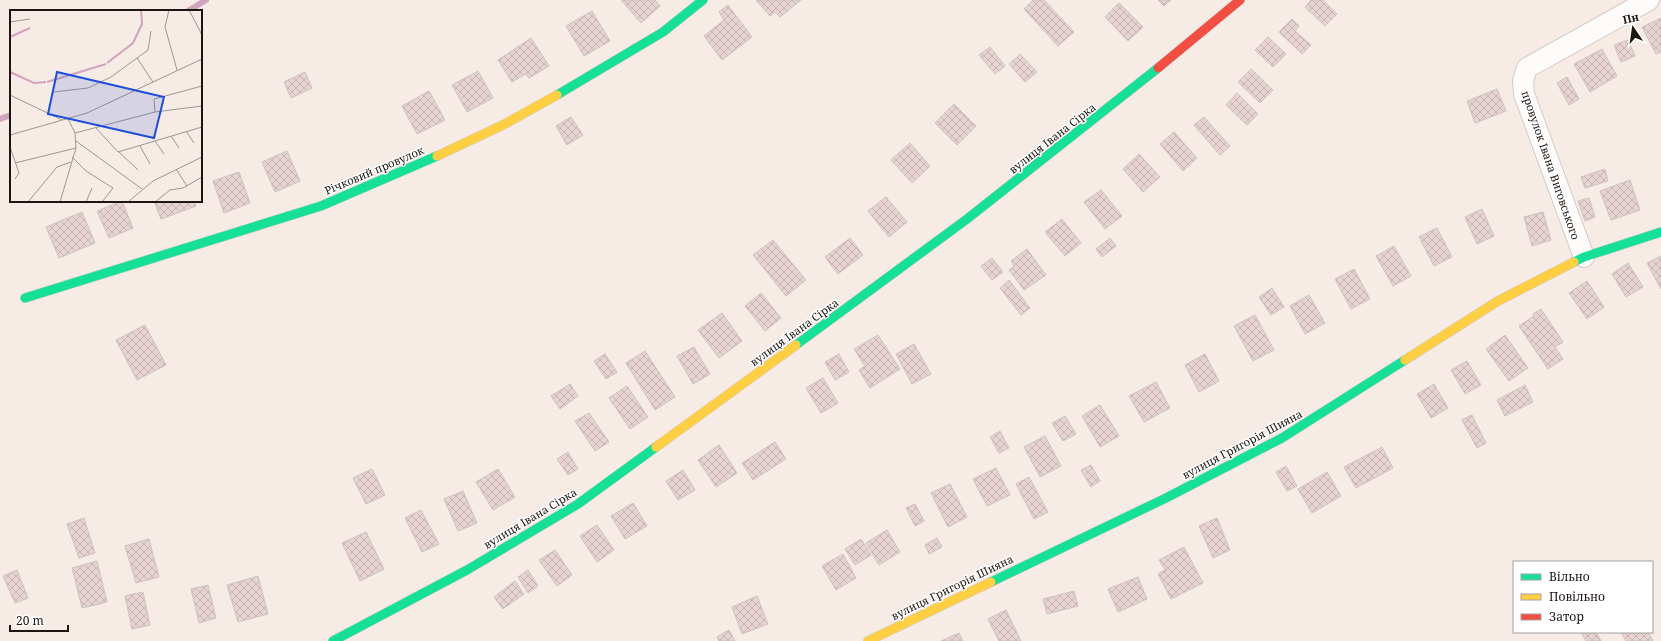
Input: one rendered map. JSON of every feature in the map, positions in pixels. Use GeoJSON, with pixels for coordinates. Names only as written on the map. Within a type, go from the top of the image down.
{"type":"FeatureCollection","features":[{"type":"Feature","properties":{"kind":"street","name":"Річковий провулок"},"geometry":{"type":"LineString","coordinates":[[25,298],[321,206],[412,168],[503,125],[599,71],[663,32],[703,0]]}},
{"type":"Feature","properties":{"kind":"street","name":"вулиця Івана Сірка"},"geometry":{"type":"LineString","coordinates":[[333,641],[467,570],[578,504],[967,219],[1116,103],[1240,0]]}},
{"type":"Feature","properties":{"kind":"street","name":"провулок Івана Виговського"},"geometry":{"type":"LineString","coordinates":[[1584,257],[1524,94],[1523,81],[1527,68],[1649,0]]}},
{"type":"Feature","properties":{"kind":"street","name":"вулиця Григорія Шияна"},"geometry":{"type":"LineString","coordinates":[[868,641],[1166,498],[1282,438],[1498,301],[1584,257],[1661,232]]}},
{"type":"Feature","properties":{"kind":"building"},"geometry":{"type":"Polygon","coordinates":[[[621,0],[655,0],[660,6],[641,23],[621,0]]]}},
{"type":"Feature","properties":{"kind":"building"},"geometry":{"type":"Polygon","coordinates":[[[756,0],[801,0],[780,17],[775,12],[770,16],[756,0]]]}},
{"type":"Feature","properties":{"kind":"building"},"geometry":{"type":"Polygon","coordinates":[[[1033,0],[1044,0],[1074,32],[1058,46],[1024,9],[1033,0]]]}},
{"type":"Feature","properties":{"kind":"building"},"geometry":{"type":"Polygon","coordinates":[[[1158,0],[1171,0],[1164,6],[1158,0]]]}},
{"type":"Feature","properties":{"kind":"building"},"geometry":{"type":"Polygon","coordinates":[[[1311,0],[1323,0],[1337,14],[1325,26],[1305,7],[1311,0]]]}},
{"type":"Feature","properties":{"kind":"building"},"geometry":{"type":"Polygon","coordinates":[[[1119,3],[1143,27],[1128,41],[1105,17],[1119,3]]]}},
{"type":"Feature","properties":{"kind":"building"},"geometry":{"type":"Polygon","coordinates":[[[728,5],[752,37],[722,60],[704,36],[724,20],[719,12],[728,5]]]}},
{"type":"Feature","properties":{"kind":"building"},"geometry":{"type":"Polygon","coordinates":[[[592,11],[610,41],[584,56],[566,26],[592,11]]]}},
{"type":"Feature","properties":{"kind":"building"},"geometry":{"type":"Polygon","coordinates":[[[1661,18],[1661,52],[1656,54],[1642,27],[1661,18]]]}},
{"type":"Feature","properties":{"kind":"building"},"geometry":{"type":"Polygon","coordinates":[[[1292,19],[1299,26],[1295,31],[1311,45],[1302,54],[1279,32],[1292,19]]]}},
{"type":"Feature","properties":{"kind":"building"},"geometry":{"type":"Polygon","coordinates":[[[1268,37],[1286,54],[1273,67],[1255,50],[1268,37]]]}},
{"type":"Feature","properties":{"kind":"building"},"geometry":{"type":"Polygon","coordinates":[[[531,38],[549,66],[529,78],[526,74],[512,82],[498,60],[531,38]]]}},
{"type":"Feature","properties":{"kind":"building"},"geometry":{"type":"Polygon","coordinates":[[[1628,40],[1635,56],[1621,62],[1614,45],[1628,40]]]}},
{"type":"Feature","properties":{"kind":"building"},"geometry":{"type":"Polygon","coordinates":[[[990,47],[1005,66],[995,74],[979,55],[990,47]]]}},
{"type":"Feature","properties":{"kind":"building"},"geometry":{"type":"Polygon","coordinates":[[[1602,49],[1617,76],[1590,92],[1574,64],[1602,49]]]}},
{"type":"Feature","properties":{"kind":"building"},"geometry":{"type":"Polygon","coordinates":[[[1020,54],[1037,72],[1025,82],[1009,64],[1020,54]]]}},
{"type":"Feature","properties":{"kind":"building"},"geometry":{"type":"Polygon","coordinates":[[[1251,69],[1273,90],[1260,103],[1238,82],[1251,69]]]}},
{"type":"Feature","properties":{"kind":"building"},"geometry":{"type":"Polygon","coordinates":[[[478,71],[493,98],[467,112],[452,85],[478,71]]]}},
{"type":"Feature","properties":{"kind":"building"},"geometry":{"type":"Polygon","coordinates":[[[305,72],[312,88],[291,98],[284,82],[305,72]]]}},
{"type":"Feature","properties":{"kind":"building"},"geometry":{"type":"Polygon","coordinates":[[[1567,77],[1579,99],[1569,105],[1557,83],[1567,77]]]}},
{"type":"Feature","properties":{"kind":"building"},"geometry":{"type":"Polygon","coordinates":[[[1497,89],[1506,111],[1475,123],[1467,101],[1497,89]]]}},
{"type":"Feature","properties":{"kind":"building"},"geometry":{"type":"Polygon","coordinates":[[[429,91],[445,120],[417,134],[402,106],[429,91]]]}},
{"type":"Feature","properties":{"kind":"building"},"geometry":{"type":"Polygon","coordinates":[[[1237,93],[1258,114],[1247,125],[1226,105],[1237,93]]]}},
{"type":"Feature","properties":{"kind":"building"},"geometry":{"type":"Polygon","coordinates":[[[954,104],[976,126],[957,145],[935,123],[954,104]]]}},
{"type":"Feature","properties":{"kind":"building"},"geometry":{"type":"Polygon","coordinates":[[[571,117],[583,135],[567,145],[556,126],[571,117]]]}},
{"type":"Feature","properties":{"kind":"building"},"geometry":{"type":"Polygon","coordinates":[[[1204,117],[1230,146],[1220,155],[1194,125],[1204,117]]]}},
{"type":"Feature","properties":{"kind":"building"},"geometry":{"type":"Polygon","coordinates":[[[1174,132],[1197,158],[1183,171],[1160,144],[1174,132]]]}},
{"type":"Feature","properties":{"kind":"building"},"geometry":{"type":"Polygon","coordinates":[[[910,143],[930,166],[912,183],[891,160],[910,143]]]}},
{"type":"Feature","properties":{"kind":"building"},"geometry":{"type":"Polygon","coordinates":[[[287,151],[300,181],[275,192],[262,162],[287,151]]]}},
{"type":"Feature","properties":{"kind":"building"},"geometry":{"type":"Polygon","coordinates":[[[1139,154],[1160,177],[1143,192],[1123,169],[1139,154]]]}},
{"type":"Feature","properties":{"kind":"building"},"geometry":{"type":"Polygon","coordinates":[[[1605,169],[1608,181],[1585,188],[1581,177],[1605,169]]]}},
{"type":"Feature","properties":{"kind":"building"},"geometry":{"type":"Polygon","coordinates":[[[239,172],[250,203],[224,213],[213,181],[239,172]]]}},
{"type":"Feature","properties":{"kind":"building"},"geometry":{"type":"Polygon","coordinates":[[[1630,180],[1640,210],[1611,220],[1600,191],[1630,180]]]}},
{"type":"Feature","properties":{"kind":"building"},"geometry":{"type":"Polygon","coordinates":[[[1101,190],[1122,216],[1105,229],[1084,202],[1101,190]]]}},
{"type":"Feature","properties":{"kind":"building"},"geometry":{"type":"Polygon","coordinates":[[[886,197],[907,222],[889,237],[868,211],[886,197]]]}},
{"type":"Feature","properties":{"kind":"building"},"geometry":{"type":"Polygon","coordinates":[[[1589,198],[1595,217],[1585,221],[1578,201],[1589,198]]]}},
{"type":"Feature","properties":{"kind":"building"},"geometry":{"type":"Polygon","coordinates":[[[122,202],[133,228],[109,238],[97,211],[122,202]]]}},
{"type":"Feature","properties":{"kind":"building"},"geometry":{"type":"Polygon","coordinates":[[[154,202],[194,202],[196,206],[161,219],[154,202]]]}},
{"type":"Feature","properties":{"kind":"building"},"geometry":{"type":"Polygon","coordinates":[[[1482,209],[1494,236],[1477,244],[1465,217],[1482,209]]]}},
{"type":"Feature","properties":{"kind":"building"},"geometry":{"type":"Polygon","coordinates":[[[82,212],[95,243],[59,258],[46,227],[82,212]]]}},
{"type":"Feature","properties":{"kind":"building"},"geometry":{"type":"Polygon","coordinates":[[[1543,212],[1551,240],[1532,246],[1524,217],[1543,212]]]}},
{"type":"Feature","properties":{"kind":"building"},"geometry":{"type":"Polygon","coordinates":[[[1062,219],[1081,243],[1065,256],[1045,232],[1062,219]]]}},
{"type":"Feature","properties":{"kind":"building"},"geometry":{"type":"Polygon","coordinates":[[[1437,228],[1452,257],[1434,266],[1419,237],[1437,228]]]}},
{"type":"Feature","properties":{"kind":"building"},"geometry":{"type":"Polygon","coordinates":[[[850,238],[863,255],[838,274],[825,257],[850,238]]]}},
{"type":"Feature","properties":{"kind":"building"},"geometry":{"type":"Polygon","coordinates":[[[1110,238],[1116,246],[1102,257],[1096,249],[1110,238]]]}},
{"type":"Feature","properties":{"kind":"building"},"geometry":{"type":"Polygon","coordinates":[[[773,240],[806,280],[786,296],[753,255],[773,240]]]}},
{"type":"Feature","properties":{"kind":"building"},"geometry":{"type":"Polygon","coordinates":[[[1394,246],[1411,276],[1393,286],[1376,256],[1394,246]]]}},
{"type":"Feature","properties":{"kind":"building"},"geometry":{"type":"Polygon","coordinates":[[[1027,249],[1046,275],[1024,290],[1009,270],[1014,266],[1011,261],[1027,249]]]}},
{"type":"Feature","properties":{"kind":"building"},"geometry":{"type":"Polygon","coordinates":[[[1661,256],[1661,289],[1647,263],[1661,256]]]}},
{"type":"Feature","properties":{"kind":"building"},"geometry":{"type":"Polygon","coordinates":[[[992,258],[1003,272],[992,280],[981,266],[992,258]]]}},
{"type":"Feature","properties":{"kind":"building"},"geometry":{"type":"Polygon","coordinates":[[[1628,263],[1643,287],[1626,297],[1612,274],[1628,263]]]}},
{"type":"Feature","properties":{"kind":"building"},"geometry":{"type":"Polygon","coordinates":[[[1354,269],[1370,299],[1351,309],[1335,279],[1354,269]]]}},
{"type":"Feature","properties":{"kind":"building"},"geometry":{"type":"Polygon","coordinates":[[[1009,280],[1030,308],[1021,315],[1000,288],[1009,280]]]}},
{"type":"Feature","properties":{"kind":"building"},"geometry":{"type":"Polygon","coordinates":[[[1587,281],[1604,307],[1587,319],[1569,293],[1587,281]]]}},
{"type":"Feature","properties":{"kind":"building"},"geometry":{"type":"Polygon","coordinates":[[[1272,288],[1284,307],[1271,315],[1259,297],[1272,288]]]}},
{"type":"Feature","properties":{"kind":"building"},"geometry":{"type":"Polygon","coordinates":[[[761,293],[781,318],[765,331],[745,306],[761,293]]]}},
{"type":"Feature","properties":{"kind":"building"},"geometry":{"type":"Polygon","coordinates":[[[1309,295],[1325,323],[1305,334],[1290,306],[1309,295]]]}},
{"type":"Feature","properties":{"kind":"building"},"geometry":{"type":"Polygon","coordinates":[[[1541,309],[1563,342],[1555,347],[1563,359],[1548,369],[1519,326],[1534,316],[1533,314],[1541,309]]]}},
{"type":"Feature","properties":{"kind":"building"},"geometry":{"type":"Polygon","coordinates":[[[722,313],[742,341],[719,358],[698,330],[722,313]]]}},
{"type":"Feature","properties":{"kind":"building"},"geometry":{"type":"Polygon","coordinates":[[[1255,315],[1274,350],[1253,361],[1234,326],[1255,315]]]}},
{"type":"Feature","properties":{"kind":"building"},"geometry":{"type":"Polygon","coordinates":[[[145,325],[166,365],[137,380],[116,340],[145,325]]]}},
{"type":"Feature","properties":{"kind":"building"},"geometry":{"type":"Polygon","coordinates":[[[878,335],[900,369],[870,388],[859,370],[865,366],[854,349],[878,335]]]}},
{"type":"Feature","properties":{"kind":"building"},"geometry":{"type":"Polygon","coordinates":[[[1505,335],[1528,368],[1509,381],[1486,349],[1505,335]]]}},
{"type":"Feature","properties":{"kind":"building"},"geometry":{"type":"Polygon","coordinates":[[[914,344],[931,374],[912,384],[896,354],[914,344]]]}},
{"type":"Feature","properties":{"kind":"building"},"geometry":{"type":"Polygon","coordinates":[[[694,347],[710,374],[693,384],[677,356],[694,347]]]}},
{"type":"Feature","properties":{"kind":"building"},"geometry":{"type":"Polygon","coordinates":[[[645,351],[675,397],[655,410],[626,363],[645,351]]]}},
{"type":"Feature","properties":{"kind":"building"},"geometry":{"type":"Polygon","coordinates":[[[605,354],[617,372],[606,379],[594,361],[605,354]]]}},
{"type":"Feature","properties":{"kind":"building"},"geometry":{"type":"Polygon","coordinates":[[[839,354],[849,372],[835,380],[825,362],[839,354]]]}},
{"type":"Feature","properties":{"kind":"building"},"geometry":{"type":"Polygon","coordinates":[[[1205,354],[1219,381],[1199,392],[1185,365],[1205,354]]]}},
{"type":"Feature","properties":{"kind":"building"},"geometry":{"type":"Polygon","coordinates":[[[1467,361],[1481,385],[1465,394],[1451,370],[1467,361]]]}},
{"type":"Feature","properties":{"kind":"building"},"geometry":{"type":"Polygon","coordinates":[[[823,378],[838,403],[821,413],[806,388],[823,378]]]}},
{"type":"Feature","properties":{"kind":"building"},"geometry":{"type":"Polygon","coordinates":[[[1156,382],[1170,408],[1144,422],[1129,396],[1156,382]]]}},
{"type":"Feature","properties":{"kind":"building"},"geometry":{"type":"Polygon","coordinates":[[[570,384],[578,396],[560,409],[551,396],[570,384]]]}},
{"type":"Feature","properties":{"kind":"building"},"geometry":{"type":"Polygon","coordinates":[[[1434,384],[1448,408],[1431,418],[1417,394],[1434,384]]]}},
{"type":"Feature","properties":{"kind":"building"},"geometry":{"type":"Polygon","coordinates":[[[1525,385],[1533,402],[1505,416],[1497,400],[1525,385]]]}},
{"type":"Feature","properties":{"kind":"building"},"geometry":{"type":"Polygon","coordinates":[[[627,386],[648,417],[630,429],[609,398],[627,386]]]}},
{"type":"Feature","properties":{"kind":"building"},"geometry":{"type":"Polygon","coordinates":[[[1100,405],[1119,436],[1100,447],[1082,416],[1100,405]]]}},
{"type":"Feature","properties":{"kind":"building"},"geometry":{"type":"Polygon","coordinates":[[[589,413],[609,442],[595,451],[575,421],[589,413]]]}},
{"type":"Feature","properties":{"kind":"building"},"geometry":{"type":"Polygon","coordinates":[[[1472,415],[1486,443],[1477,448],[1462,420],[1472,415]]]}},
{"type":"Feature","properties":{"kind":"building"},"geometry":{"type":"Polygon","coordinates":[[[1065,416],[1076,434],[1063,441],[1052,423],[1065,416]]]}},
{"type":"Feature","properties":{"kind":"building"},"geometry":{"type":"Polygon","coordinates":[[[1000,431],[1009,448],[999,453],[990,437],[1000,431]]]}},
{"type":"Feature","properties":{"kind":"building"},"geometry":{"type":"Polygon","coordinates":[[[1045,436],[1061,466],[1040,477],[1024,447],[1045,436]]]}},
{"type":"Feature","properties":{"kind":"building"},"geometry":{"type":"Polygon","coordinates":[[[775,442],[786,459],[753,480],[742,463],[775,442]]]}},
{"type":"Feature","properties":{"kind":"building"},"geometry":{"type":"Polygon","coordinates":[[[719,445],[737,473],[716,487],[698,460],[719,445]]]}},
{"type":"Feature","properties":{"kind":"building"},"geometry":{"type":"Polygon","coordinates":[[[1382,447],[1393,468],[1356,488],[1344,467],[1382,447]]]}},
{"type":"Feature","properties":{"kind":"building"},"geometry":{"type":"Polygon","coordinates":[[[568,452],[578,469],[568,475],[557,459],[568,452]]]}},
{"type":"Feature","properties":{"kind":"building"},"geometry":{"type":"Polygon","coordinates":[[[1091,465],[1100,481],[1091,487],[1081,470],[1091,465]]]}},
{"type":"Feature","properties":{"kind":"building"},"geometry":{"type":"Polygon","coordinates":[[[1286,466],[1297,486],[1287,491],[1276,472],[1286,466]]]}},
{"type":"Feature","properties":{"kind":"building"},"geometry":{"type":"Polygon","coordinates":[[[996,468],[1010,495],[987,506],[973,479],[996,468]]]}},
{"type":"Feature","properties":{"kind":"building"},"geometry":{"type":"Polygon","coordinates":[[[372,469],[385,495],[366,504],[353,478],[372,469]]]}},
{"type":"Feature","properties":{"kind":"building"},"geometry":{"type":"Polygon","coordinates":[[[498,469],[515,497],[493,510],[476,482],[498,469]]]}},
{"type":"Feature","properties":{"kind":"building"},"geometry":{"type":"Polygon","coordinates":[[[683,470],[695,490],[678,500],[666,481],[683,470]]]}},
{"type":"Feature","properties":{"kind":"building"},"geometry":{"type":"Polygon","coordinates":[[[1327,472],[1341,496],[1312,513],[1298,489],[1327,472]]]}},
{"type":"Feature","properties":{"kind":"building"},"geometry":{"type":"Polygon","coordinates":[[[1029,477],[1048,512],[1034,519],[1016,484],[1029,477]]]}},
{"type":"Feature","properties":{"kind":"building"},"geometry":{"type":"Polygon","coordinates":[[[950,484],[967,517],[948,527],[931,493],[950,484]]]}},
{"type":"Feature","properties":{"kind":"building"},"geometry":{"type":"Polygon","coordinates":[[[463,491],[477,523],[458,531],[444,499],[463,491]]]}},
{"type":"Feature","properties":{"kind":"building"},"geometry":{"type":"Polygon","coordinates":[[[633,503],[647,526],[625,539],[611,516],[633,503]]]}},
{"type":"Feature","properties":{"kind":"building"},"geometry":{"type":"Polygon","coordinates":[[[915,504],[924,521],[915,526],[906,508],[915,504]]]}},
{"type":"Feature","properties":{"kind":"building"},"geometry":{"type":"Polygon","coordinates":[[[421,510],[439,544],[422,552],[405,518],[421,510]]]}},
{"type":"Feature","properties":{"kind":"building"},"geometry":{"type":"Polygon","coordinates":[[[84,518],[95,553],[79,558],[67,524],[84,518]]]}},
{"type":"Feature","properties":{"kind":"building"},"geometry":{"type":"Polygon","coordinates":[[[1217,518],[1230,550],[1213,558],[1199,526],[1217,518]]]}},
{"type":"Feature","properties":{"kind":"building"},"geometry":{"type":"Polygon","coordinates":[[[597,525],[614,550],[597,562],[580,536],[597,525]]]}},
{"type":"Feature","properties":{"kind":"building"},"geometry":{"type":"Polygon","coordinates":[[[887,530],[900,552],[879,565],[866,543],[887,530]]]}},
{"type":"Feature","properties":{"kind":"building"},"geometry":{"type":"Polygon","coordinates":[[[366,532],[384,569],[360,581],[342,543],[366,532]]]}},
{"type":"Feature","properties":{"kind":"building"},"geometry":{"type":"Polygon","coordinates":[[[937,538],[942,547],[929,554],[925,545],[937,538]]]}},
{"type":"Feature","properties":{"kind":"building"},"geometry":{"type":"Polygon","coordinates":[[[149,539],[159,577],[136,583],[125,546],[149,539]]]}},
{"type":"Feature","properties":{"kind":"building"},"geometry":{"type":"Polygon","coordinates":[[[861,539],[871,555],[855,565],[845,549],[861,539]]]}},
{"type":"Feature","properties":{"kind":"building"},"geometry":{"type":"Polygon","coordinates":[[[1184,547],[1203,583],[1171,599],[1158,574],[1165,570],[1159,560],[1184,547]]]}},
{"type":"Feature","properties":{"kind":"building"},"geometry":{"type":"Polygon","coordinates":[[[555,550],[572,575],[557,586],[539,560],[555,550]]]}},
{"type":"Feature","properties":{"kind":"building"},"geometry":{"type":"Polygon","coordinates":[[[843,554],[856,578],[836,590],[822,566],[843,554]]]}},
{"type":"Feature","properties":{"kind":"building"},"geometry":{"type":"Polygon","coordinates":[[[97,561],[107,602],[82,608],[72,568],[97,561]]]}},
{"type":"Feature","properties":{"kind":"building"},"geometry":{"type":"Polygon","coordinates":[[[17,570],[28,598],[15,603],[3,576],[17,570]]]}},
{"type":"Feature","properties":{"kind":"building"},"geometry":{"type":"Polygon","coordinates":[[[528,570],[538,586],[528,593],[518,577],[528,570]]]}},
{"type":"Feature","properties":{"kind":"building"},"geometry":{"type":"Polygon","coordinates":[[[258,576],[268,614],[238,622],[227,585],[258,576]]]}},
{"type":"Feature","properties":{"kind":"building"},"geometry":{"type":"Polygon","coordinates":[[[1138,577],[1147,599],[1118,612],[1108,589],[1138,577]]]}},
{"type":"Feature","properties":{"kind":"building"},"geometry":{"type":"Polygon","coordinates":[[[515,581],[524,594],[503,609],[494,597],[515,581]]]}},
{"type":"Feature","properties":{"kind":"building"},"geometry":{"type":"Polygon","coordinates":[[[208,585],[216,618],[199,623],[191,589],[208,585]]]}},
{"type":"Feature","properties":{"kind":"building"},"geometry":{"type":"Polygon","coordinates":[[[1074,591],[1078,606],[1047,614],[1043,599],[1074,591]]]}},
{"type":"Feature","properties":{"kind":"building"},"geometry":{"type":"Polygon","coordinates":[[[143,592],[150,625],[132,629],[125,596],[143,592]]]}},
{"type":"Feature","properties":{"kind":"building"},"geometry":{"type":"Polygon","coordinates":[[[757,596],[768,624],[742,634],[732,607],[757,596]]]}},
{"type":"Feature","properties":{"kind":"building"},"geometry":{"type":"Polygon","coordinates":[[[1006,610],[1021,641],[999,641],[988,619],[1006,610]]]}},
{"type":"Feature","properties":{"kind":"building"},"geometry":{"type":"Polygon","coordinates":[[[729,630],[735,641],[719,641],[717,637],[729,630]]]}},
{"type":"Feature","properties":{"kind":"building"},"geometry":{"type":"Polygon","coordinates":[[[959,633],[963,641],[941,641],[959,633]]]}},
{"type":"Feature","properties":{"kind":"building"},"geometry":{"type":"Polygon","coordinates":[[[1582,633],[1597,633],[1601,641],[1586,641],[1582,633]]]}},
{"type":"Feature","properties":{"kind":"building"},"geometry":{"type":"Polygon","coordinates":[[[1622,633],[1649,633],[1653,641],[1626,641],[1622,633]]]}},
{"type":"Feature","properties":{"kind":"waterway"},"geometry":{"type":"LineString","coordinates":[[190,10],[206,0]]}},
{"type":"Feature","properties":{"kind":"waterway"},"geometry":{"type":"LineString","coordinates":[[0,119],[10,115]]}},
{"type":"Feature","properties":{"kind":"traffic: fast"},"geometry":{"type":"LineString","coordinates":[[557,95],[663,32],[703,0]]}},
{"type":"Feature","properties":{"kind":"traffic: fast"},"geometry":{"type":"LineString","coordinates":[[796,345],[967,219],[1158,68]]}},
{"type":"Feature","properties":{"kind":"traffic: fast"},"geometry":{"type":"LineString","coordinates":[[25,298],[321,206],[437,156]]}},
{"type":"Feature","properties":{"kind":"traffic: fast"},"geometry":{"type":"LineString","coordinates":[[1574,262],[1584,257],[1661,232]]}},
{"type":"Feature","properties":{"kind":"traffic: fast"},"geometry":{"type":"LineString","coordinates":[[991,582],[1166,498],[1282,438],[1405,360]]}},
{"type":"Feature","properties":{"kind":"traffic: fast"},"geometry":{"type":"LineString","coordinates":[[333,641],[467,570],[578,504],[656,447]]}},
{"type":"Feature","properties":{"kind":"traffic: slow"},"geometry":{"type":"LineString","coordinates":[[437,156],[503,125],[557,95]]}},
{"type":"Feature","properties":{"kind":"traffic: slow"},"geometry":{"type":"LineString","coordinates":[[1405,360],[1498,301],[1574,262]]}},
{"type":"Feature","properties":{"kind":"traffic: slow"},"geometry":{"type":"LineString","coordinates":[[656,447],[796,345]]}},
{"type":"Feature","properties":{"kind":"traffic: slow"},"geometry":{"type":"LineString","coordinates":[[868,641],[991,582]]}},
{"type":"Feature","properties":{"kind":"traffic: jam"},"geometry":{"type":"LineString","coordinates":[[1158,68],[1240,0]]}}]}
